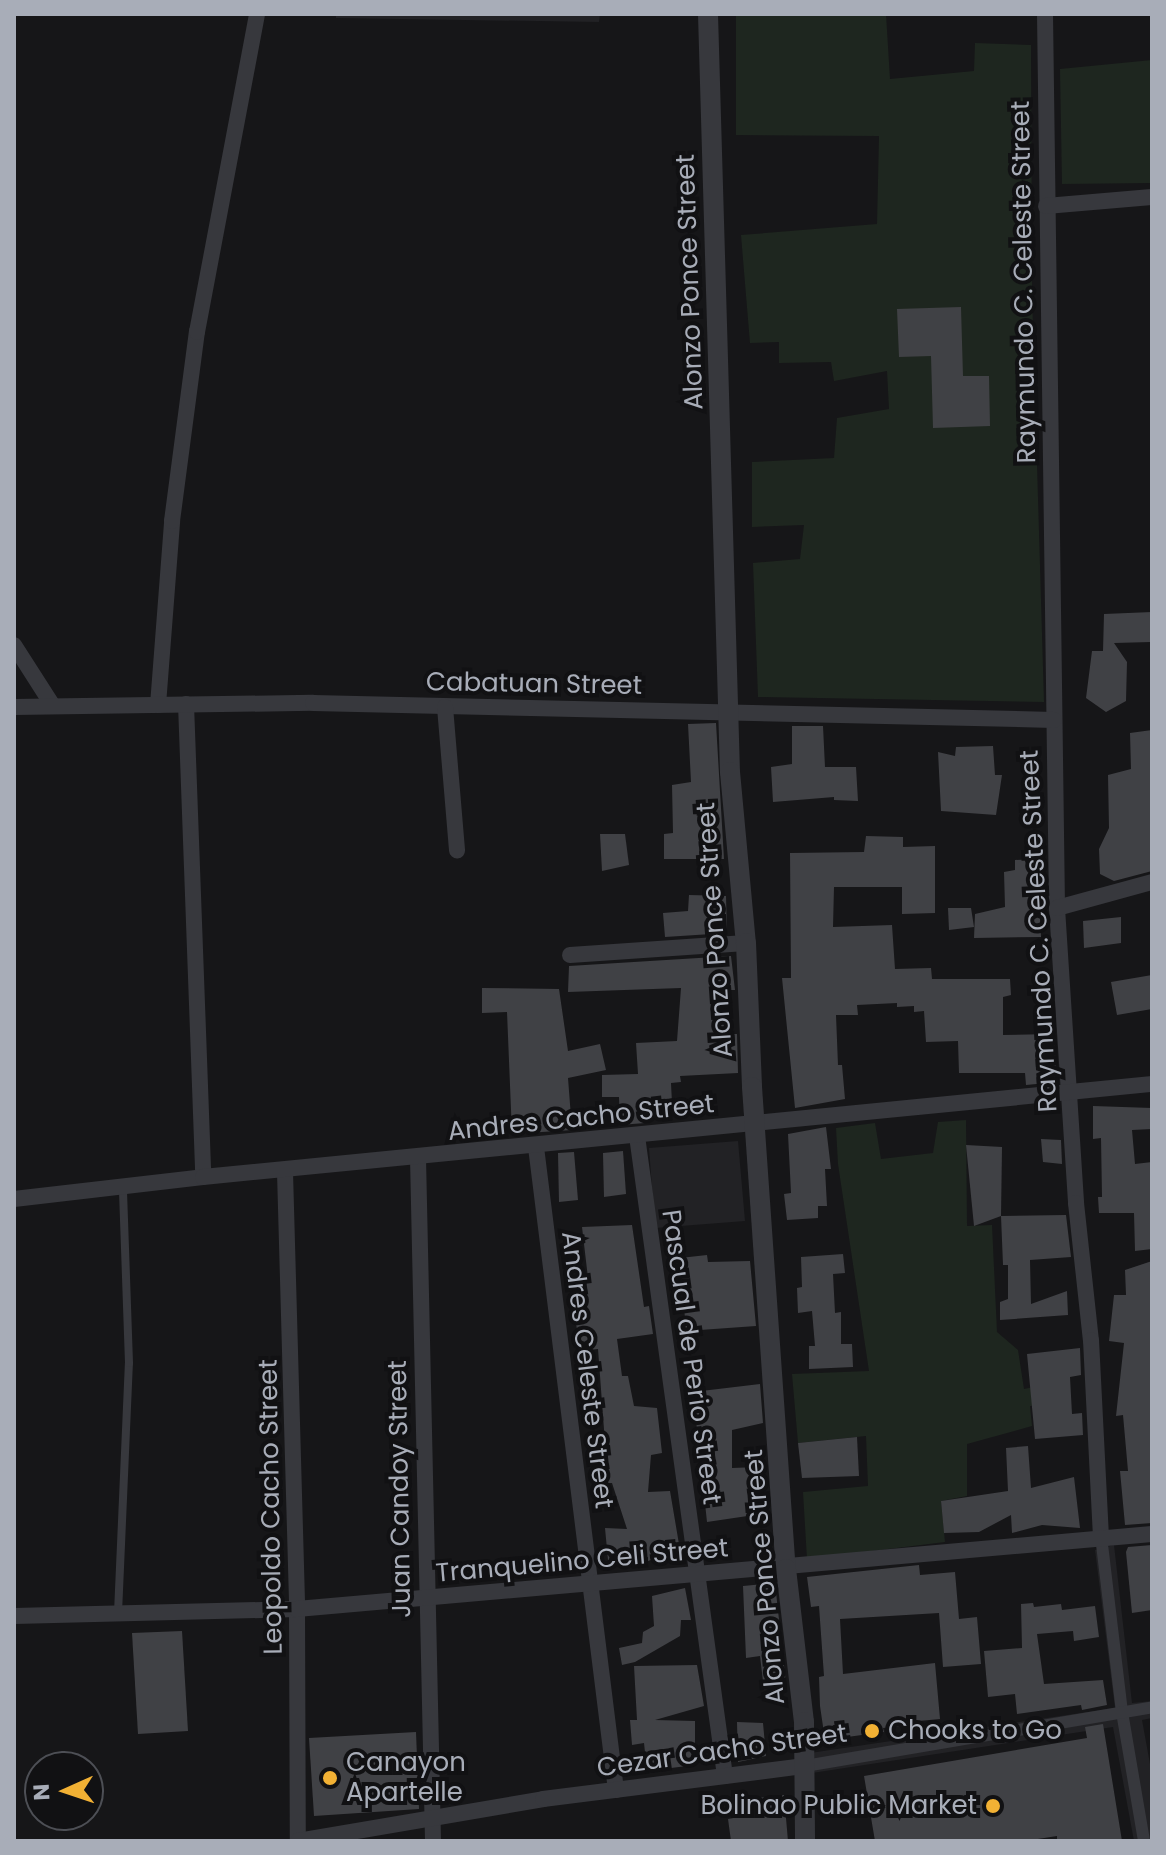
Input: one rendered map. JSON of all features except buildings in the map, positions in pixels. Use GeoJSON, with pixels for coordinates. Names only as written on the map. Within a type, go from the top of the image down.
{"type":"FeatureCollection","features":[{"type":"Feature","properties":{"kind":"street"},"geometry":{"type":"LineString","coordinates":[[158,705],[172,521],[197,332],[257,14]]}},
{"type":"Feature","properties":{"kind":"street","name":"Alonzo Ponce Street"},"geometry":{"type":"LineString","coordinates":[[708,14],[730,772],[746,943],[755,1124],[786,1569],[804,1722],[805,1841]]}},
{"type":"Feature","properties":{"kind":"street","name":"Raymundo C. Celeste Street"},"geometry":{"type":"LineString","coordinates":[[1045,14],[1057,908],[1076,1203],[1091,1340],[1101,1536],[1122,1712],[1144,1841]]}},
{"type":"Feature","properties":{"kind":"street"},"geometry":{"type":"LineString","coordinates":[[1046,206],[1152,197]]}},
{"type":"Feature","properties":{"kind":"street"},"geometry":{"type":"LineString","coordinates":[[14,645],[53,706]]}},
{"type":"Feature","properties":{"kind":"street","name":"Cabatuan Street"},"geometry":{"type":"LineString","coordinates":[[14,707],[313,703],[728,710],[1054,720]]}},
{"type":"Feature","properties":{"kind":"street"},"geometry":{"type":"LineString","coordinates":[[186,704],[203,1177]]}},
{"type":"Feature","properties":{"kind":"street"},"geometry":{"type":"LineString","coordinates":[[445,707],[457,850]]}},
{"type":"Feature","properties":{"kind":"street"},"geometry":{"type":"LineString","coordinates":[[1057,908],[1152,882]]}},
{"type":"Feature","properties":{"kind":"street"},"geometry":{"type":"LineString","coordinates":[[570,955],[746,943]]}},
{"type":"Feature","properties":{"kind":"street","name":"Andres Cacho Street"},"geometry":{"type":"LineString","coordinates":[[14,1199],[203,1177],[285,1172],[1152,1084]]}},
{"type":"Feature","properties":{"kind":"street","name":"Pascual de Perio Street"},"geometry":{"type":"LineString","coordinates":[[637,1136],[725,1776]]}},
{"type":"Feature","properties":{"kind":"street","name":"Andres Celeste Street"},"geometry":{"type":"LineString","coordinates":[[536,1147],[616,1790]]}},
{"type":"Feature","properties":{"kind":"street","name":"Juan Candoy Street"},"geometry":{"type":"LineString","coordinates":[[418,1158],[433,1841]]}},
{"type":"Feature","properties":{"kind":"street","name":"Leopoldo Cacho Street"},"geometry":{"type":"LineString","coordinates":[[285,1172],[297,1609],[298,1841]]}},
{"type":"Feature","properties":{"kind":"street","name":"Tranquelino Celi Street"},"geometry":{"type":"LineString","coordinates":[[14,1616],[297,1609],[786,1569],[1101,1536],[1152,1534]]}},
{"type":"Feature","properties":{"kind":"street","name":"Cezar Cacho Street"},"geometry":{"type":"LineString","coordinates":[[298,1841],[616,1790],[805,1766],[1152,1707]]}},
{"type":"Feature","properties":{"kind":"lane"},"geometry":{"type":"LineString","coordinates":[[118,1614],[129,1363],[123,1188]]}},
{"type":"Feature","properties":{"kind":"shaded area"},"geometry":{"type":"Polygon","coordinates":[[[336,14],[600,14],[599,22],[336,18],[336,14]]]}},
{"type":"Feature","properties":{"kind":"shaded area"},"geometry":{"type":"Polygon","coordinates":[[[736,14],[886,14],[890,79],[974,71],[975,43],[1031,45],[1032,294],[1044,702],[758,697],[753,563],[800,559],[804,525],[752,527],[752,462],[834,458],[837,418],[889,409],[887,371],[834,381],[831,362],[779,363],[779,342],[750,343],[741,235],[877,224],[879,136],[736,135],[736,14]]]}},
{"type":"Feature","properties":{"kind":"shaded area"},"geometry":{"type":"Polygon","coordinates":[[[1152,60],[1152,183],[1062,184],[1060,69],[1152,60]]]}},
{"type":"Feature","properties":{"kind":"shaded area"},"geometry":{"type":"Polygon","coordinates":[[[966,1120],[967,1226],[992,1225],[997,1332],[1018,1350],[1024,1389],[1048,1384],[1047,1405],[1030,1406],[1032,1426],[967,1444],[967,1496],[941,1501],[945,1542],[807,1559],[803,1492],[868,1486],[866,1436],[798,1443],[792,1374],[869,1371],[838,1164],[836,1128],[875,1123],[881,1159],[933,1153],[938,1122],[966,1120]]]}},
{"type":"Feature","properties":{"kind":"shaded area"},"geometry":{"type":"Polygon","coordinates":[[[738,1141],[745,1221],[655,1228],[649,1148],[738,1141]]]}},
{"type":"Feature","properties":{"kind":"shaded area"},"geometry":{"type":"Polygon","coordinates":[[[1114,1545],[1132,1703],[1152,1701],[1152,1718],[1142,1720],[1152,1775],[1152,1841],[1134,1841],[1113,1727],[812,1773],[810,1753],[1115,1708],[1095,1550],[1114,1545]]]}},
{"type":"Feature","properties":{"kind":"place","name":"Chooks to Go"},"geometry":{"type":"Point","coordinates":[872,1731]}},
{"type":"Feature","properties":{"kind":"place","name":"Canayon Apartelle"},"geometry":{"type":"Point","coordinates":[330,1778]}},
{"type":"Feature","properties":{"kind":"place","name":"Bolinao Public Market"},"geometry":{"type":"Point","coordinates":[993,1806]}}]}
